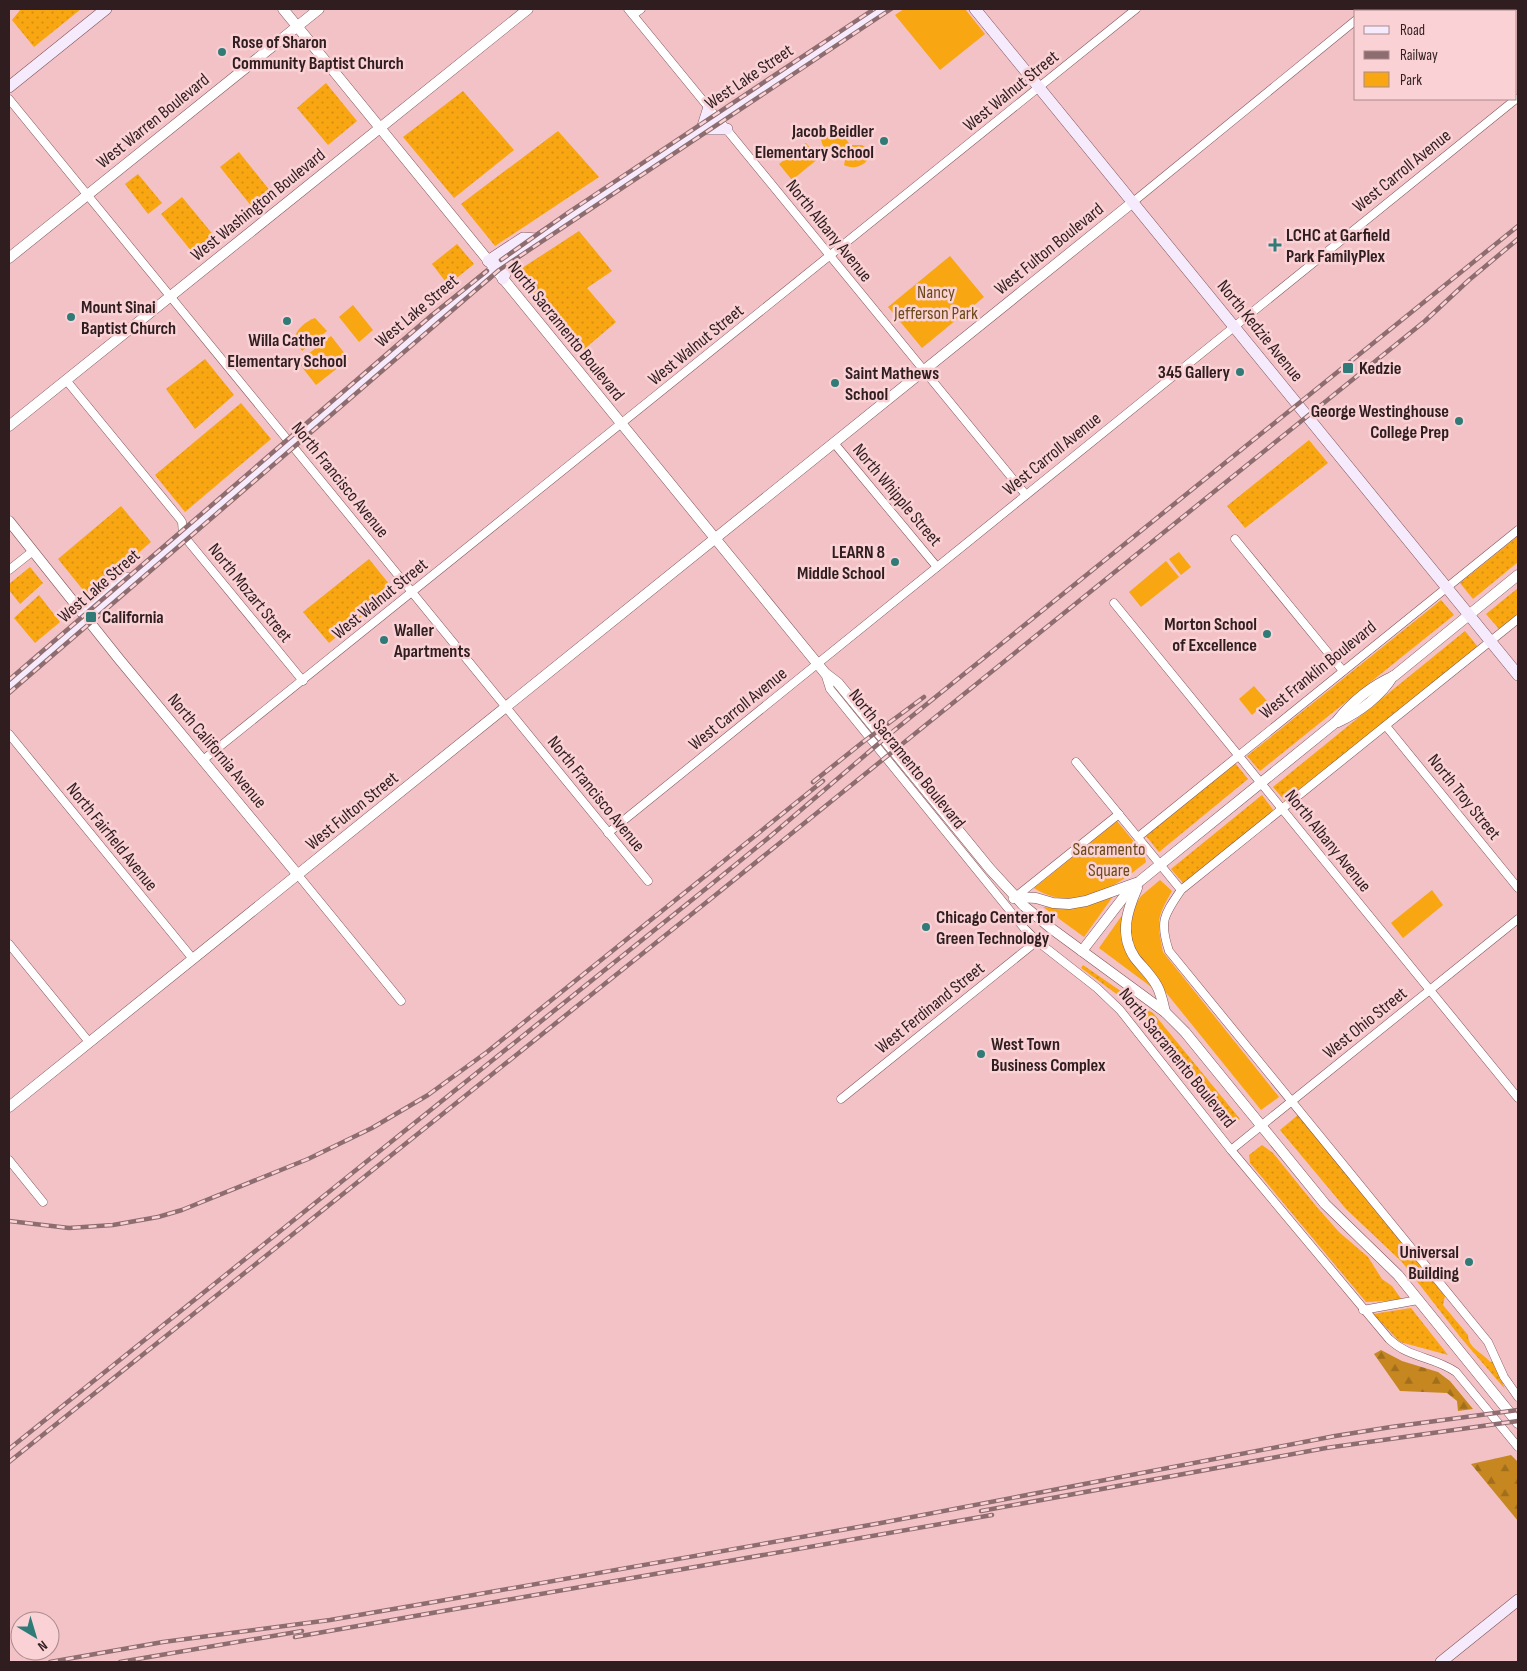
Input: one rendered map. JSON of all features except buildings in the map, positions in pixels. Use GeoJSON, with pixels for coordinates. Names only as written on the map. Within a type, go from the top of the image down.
{"type":"FeatureCollection","features":[{"type":"Feature","properties":{"kind":"main road"},"geometry":{"type":"LineString","coordinates":[[9,86],[106,9]]}},
{"type":"Feature","properties":{"kind":"main road","name":"West Lake Street"},"geometry":{"type":"LineString","coordinates":[[9,686],[68,636],[84,617],[135,578],[494,268],[883,9]]}},
{"type":"Feature","properties":{"kind":"main road","name":"North Kedzie Avenue"},"geometry":{"type":"LineString","coordinates":[[975,9],[1518,675]]}},
{"type":"Feature","properties":{"kind":"main road"},"geometry":{"type":"LineString","coordinates":[[709,107],[702,129],[727,130]]}},
{"type":"Feature","properties":{"kind":"main road"},"geometry":{"type":"LineString","coordinates":[[477,283],[523,238],[537,239]]}},
{"type":"Feature","properties":{"kind":"main road"},"geometry":{"type":"LineString","coordinates":[[1441,1662],[1518,1600]]}},
{"type":"Feature","properties":{"kind":"street","name":"North Sacramento Boulevard"},"geometry":{"type":"LineString","coordinates":[[283,9],[817,664],[838,683],[990,869],[1015,897],[1052,929],[1165,1012],[1185,1032],[1325,1204],[1398,1275],[1518,1423]]}},
{"type":"Feature","properties":{"kind":"street","name":"West Warren Boulevard"},"geometry":{"type":"LineString","coordinates":[[9,258],[318,9]]}},
{"type":"Feature","properties":{"kind":"street","name":"West Washington Boulevard"},"geometry":{"type":"LineString","coordinates":[[9,426],[528,9]]}},
{"type":"Feature","properties":{"kind":"street"},"geometry":{"type":"LineString","coordinates":[[631,12],[641,9]]}},
{"type":"Feature","properties":{"kind":"street","name":"West Walnut Street"},"geometry":{"type":"LineString","coordinates":[[203,760],[1136,9]]}},
{"type":"Feature","properties":{"kind":"street","name":"North Albany Avenue"},"geometry":{"type":"LineString","coordinates":[[631,12],[1026,495]]}},
{"type":"Feature","properties":{"kind":"street","name":"West Fulton Boulevard"},"geometry":{"type":"LineString","coordinates":[[715,539],[1354,22]]}},
{"type":"Feature","properties":{"kind":"street","name":"North Francisco Avenue"},"geometry":{"type":"LineString","coordinates":[[9,99],[648,882]]}},
{"type":"Feature","properties":{"kind":"street","name":"West Carroll Avenue"},"geometry":{"type":"LineString","coordinates":[[608,833],[1514,100]]}},
{"type":"Feature","properties":{"kind":"street"},"geometry":{"type":"LineString","coordinates":[[66,380],[182,522],[195,526]]}},
{"type":"Feature","properties":{"kind":"street","name":"North Whipple Street"},"geometry":{"type":"LineString","coordinates":[[834,443],[937,566]]}},
{"type":"Feature","properties":{"kind":"street","name":"North California Avenue"},"geometry":{"type":"LineString","coordinates":[[9,521],[84,617],[401,1001]]}},
{"type":"Feature","properties":{"kind":"street"},"geometry":{"type":"LineString","coordinates":[[182,522],[183,536]]}},
{"type":"Feature","properties":{"kind":"street","name":"West Franklin Boulevard"},"geometry":{"type":"LineString","coordinates":[[1138,837],[1518,530]]}},
{"type":"Feature","properties":{"kind":"street","name":"North Mozart Street"},"geometry":{"type":"LineString","coordinates":[[183,536],[303,681]]}},
{"type":"Feature","properties":{"kind":"street","name":"West Fulton Street"},"geometry":{"type":"LineString","coordinates":[[9,1107],[715,539]]}},
{"type":"Feature","properties":{"kind":"street"},"geometry":{"type":"LineString","coordinates":[[1235,539],[1343,671]]}},
{"type":"Feature","properties":{"kind":"street"},"geometry":{"type":"LineString","coordinates":[[9,570],[33,551]]}},
{"type":"Feature","properties":{"kind":"street"},"geometry":{"type":"LineString","coordinates":[[1082,951],[1123,898],[1140,881],[1336,722],[1352,716],[1378,695],[1386,688],[1394,676],[1518,575]]}},
{"type":"Feature","properties":{"kind":"street","name":"North Albany Avenue"},"geometry":{"type":"LineString","coordinates":[[1114,603],[1518,1098]]}},
{"type":"Feature","properties":{"kind":"street"},"geometry":{"type":"LineString","coordinates":[[1518,619],[1181,890],[1168,909],[1163,922],[1164,935],[1170,951],[1488,1342],[1504,1377],[1518,1397]]}},
{"type":"Feature","properties":{"kind":"street","name":"North Sacramento Boulevard"},"geometry":{"type":"LineString","coordinates":[[825,673],[830,689],[1006,905],[1037,941],[1097,988],[1120,1010],[1231,1150],[1363,1310],[1398,1348],[1410,1354],[1445,1365],[1456,1372],[1518,1447]]}},
{"type":"Feature","properties":{"kind":"street","name":"North Troy Street"},"geometry":{"type":"LineString","coordinates":[[1386,726],[1518,888]]}},
{"type":"Feature","properties":{"kind":"street","name":"North Fairfield Avenue"},"geometry":{"type":"LineString","coordinates":[[9,734],[193,960]]}},
{"type":"Feature","properties":{"kind":"street"},"geometry":{"type":"LineString","coordinates":[[1076,762],[1181,890]]}},
{"type":"Feature","properties":{"kind":"street"},"geometry":{"type":"LineString","coordinates":[[1006,905],[1119,814]]}},
{"type":"Feature","properties":{"kind":"street"},"geometry":{"type":"LineString","coordinates":[[1015,897],[1036,898],[1054,903],[1069,904],[1086,901],[1140,881]]}},
{"type":"Feature","properties":{"kind":"street"},"geometry":{"type":"LineString","coordinates":[[1140,881],[1128,912],[1126,940],[1131,952],[1157,986],[1165,1012]]}},
{"type":"Feature","properties":{"kind":"street","name":"West Ohio Street"},"geometry":{"type":"LineString","coordinates":[[1231,1150],[1518,919]]}},
{"type":"Feature","properties":{"kind":"street","name":"West Ferdinand Street"},"geometry":{"type":"LineString","coordinates":[[840,1099],[1037,941]]}},
{"type":"Feature","properties":{"kind":"street"},"geometry":{"type":"LineString","coordinates":[[9,944],[90,1042]]}},
{"type":"Feature","properties":{"kind":"street"},"geometry":{"type":"LineString","coordinates":[[9,1160],[42,1202]]}},
{"type":"Feature","properties":{"kind":"street"},"geometry":{"type":"LineString","coordinates":[[1363,1310],[1418,1300]]}},
{"type":"Feature","properties":{"kind":"green space"},"geometry":{"type":"Polygon","coordinates":[[[21,9],[81,9],[34,47],[12,20],[21,9]]]}},
{"type":"Feature","properties":{"kind":"green space"},"geometry":{"type":"Polygon","coordinates":[[[904,9],[965,9],[985,34],[940,70],[895,15],[904,9]]]}},
{"type":"Feature","properties":{"kind":"green space"},"geometry":{"type":"Polygon","coordinates":[[[326,83],[357,121],[328,145],[297,108],[326,83]]]}},
{"type":"Feature","properties":{"kind":"green space"},"geometry":{"type":"Polygon","coordinates":[[[463,91],[514,150],[454,198],[403,137],[463,91]]]}},
{"type":"Feature","properties":{"kind":"green space"},"geometry":{"type":"Polygon","coordinates":[[[830,126],[838,128],[851,145],[862,145],[865,147],[865,151],[870,156],[862,165],[852,167],[844,165],[844,156],[840,150],[833,150],[831,154],[827,151],[822,143],[821,135],[830,126]]]}},
{"type":"Feature","properties":{"kind":"green space"},"geometry":{"type":"Polygon","coordinates":[[[558,131],[599,177],[495,246],[461,204],[558,131]]]}},
{"type":"Feature","properties":{"kind":"green space"},"geometry":{"type":"Polygon","coordinates":[[[806,143],[819,158],[792,180],[779,164],[806,143]]]}},
{"type":"Feature","properties":{"kind":"green space"},"geometry":{"type":"Polygon","coordinates":[[[239,152],[271,192],[252,207],[220,167],[239,152]]]}},
{"type":"Feature","properties":{"kind":"green space"},"geometry":{"type":"Polygon","coordinates":[[[138,174],[162,203],[148,214],[125,184],[138,174]]]}},
{"type":"Feature","properties":{"kind":"green space"},"geometry":{"type":"Polygon","coordinates":[[[182,197],[215,237],[193,253],[161,214],[182,197]]]}},
{"type":"Feature","properties":{"kind":"green space"},"geometry":{"type":"Polygon","coordinates":[[[579,231],[612,271],[587,288],[616,322],[581,352],[516,272],[579,231]]]}},
{"type":"Feature","properties":{"kind":"green space"},"geometry":{"type":"Polygon","coordinates":[[[457,244],[474,264],[448,285],[432,264],[457,244]]]}},
{"type":"Feature","properties":{"kind":"green space","name":"Nancy Jefferson Park"},"geometry":{"type":"Polygon","coordinates":[[[950,256],[984,297],[922,348],[888,307],[950,256]]]}},
{"type":"Feature","properties":{"kind":"green space"},"geometry":{"type":"Polygon","coordinates":[[[353,305],[373,330],[359,342],[339,317],[353,305]]]}},
{"type":"Feature","properties":{"kind":"green space"},"geometry":{"type":"Polygon","coordinates":[[[315,318],[327,331],[302,351],[294,338],[302,326],[315,318]]]}},
{"type":"Feature","properties":{"kind":"green space"},"geometry":{"type":"Polygon","coordinates":[[[331,336],[349,359],[316,385],[298,362],[331,336]]]}},
{"type":"Feature","properties":{"kind":"green space"},"geometry":{"type":"Polygon","coordinates":[[[205,359],[234,395],[195,429],[166,389],[205,359]]]}},
{"type":"Feature","properties":{"kind":"green space"},"geometry":{"type":"Polygon","coordinates":[[[241,403],[271,439],[185,512],[155,475],[241,403]]]}},
{"type":"Feature","properties":{"kind":"green space"},"geometry":{"type":"Polygon","coordinates":[[[1309,440],[1328,463],[1245,528],[1227,506],[1309,440]]]}},
{"type":"Feature","properties":{"kind":"green space"},"geometry":{"type":"Polygon","coordinates":[[[121,506],[151,542],[88,596],[58,559],[121,506]]]}},
{"type":"Feature","properties":{"kind":"green space"},"geometry":{"type":"Polygon","coordinates":[[[1518,536],[1518,562],[1473,599],[1460,583],[1518,536]]]}},
{"type":"Feature","properties":{"kind":"green space"},"geometry":{"type":"Polygon","coordinates":[[[1179,552],[1191,567],[1181,575],[1169,559],[1179,552]]]}},
{"type":"Feature","properties":{"kind":"green space"},"geometry":{"type":"Polygon","coordinates":[[[369,559],[394,590],[329,643],[303,612],[369,559]]]}},
{"type":"Feature","properties":{"kind":"green space"},"geometry":{"type":"Polygon","coordinates":[[[1166,561],[1179,577],[1141,607],[1129,592],[1166,561]]]}},
{"type":"Feature","properties":{"kind":"green space"},"geometry":{"type":"Polygon","coordinates":[[[30,567],[43,583],[20,604],[9,590],[9,584],[30,567]]]}},
{"type":"Feature","properties":{"kind":"green space"},"geometry":{"type":"Polygon","coordinates":[[[1518,588],[1518,614],[1499,629],[1486,614],[1518,588]]]}},
{"type":"Feature","properties":{"kind":"green space"},"geometry":{"type":"Polygon","coordinates":[[[39,595],[60,622],[35,643],[14,618],[39,595]]]}},
{"type":"Feature","properties":{"kind":"green space"},"geometry":{"type":"Polygon","coordinates":[[[1441,600],[1454,615],[1260,771],[1247,756],[1441,600]]]}},
{"type":"Feature","properties":{"kind":"green space"},"geometry":{"type":"Polygon","coordinates":[[[1465,631],[1478,647],[1285,801],[1273,787],[1465,631]]]}},
{"type":"Feature","properties":{"kind":"green space"},"geometry":{"type":"Polygon","coordinates":[[[1254,686],[1267,701],[1252,715],[1239,699],[1254,686]]]}},
{"type":"Feature","properties":{"kind":"green space"},"geometry":{"type":"Polygon","coordinates":[[[1235,763],[1248,779],[1159,852],[1146,836],[1235,763]]]}},
{"type":"Feature","properties":{"kind":"green space"},"geometry":{"type":"Polygon","coordinates":[[[1262,795],[1274,811],[1184,884],[1171,869],[1262,795]]]}},
{"type":"Feature","properties":{"kind":"green space","name":"Sacramento Square"},"geometry":{"type":"Polygon","coordinates":[[[1117,821],[1144,854],[1146,862],[1134,872],[1107,889],[1079,898],[1064,899],[1034,888],[1117,821]]]}},
{"type":"Feature","properties":{"kind":"green space","name":"Sacramento Square"},"geometry":{"type":"Polygon","coordinates":[[[1160,880],[1172,891],[1159,920],[1163,952],[1279,1097],[1261,1110],[1155,979],[1134,949],[1129,931],[1133,909],[1141,896],[1160,880]]]}},
{"type":"Feature","properties":{"kind":"green space"},"geometry":{"type":"Polygon","coordinates":[[[1432,890],[1443,905],[1403,938],[1391,923],[1432,890]]]}},
{"type":"Feature","properties":{"kind":"green space","name":"Sacramento Square"},"geometry":{"type":"Polygon","coordinates":[[[1114,895],[1084,937],[1043,907],[1060,908],[1114,895]]]}},
{"type":"Feature","properties":{"kind":"green space","name":"Sacramento Square"},"geometry":{"type":"Polygon","coordinates":[[[1123,914],[1123,941],[1154,989],[1099,948],[1123,914]]]}},
{"type":"Feature","properties":{"kind":"green space"},"geometry":{"type":"Polygon","coordinates":[[[1083,965],[1154,1014],[1240,1119],[1230,1127],[1133,1006],[1081,968],[1083,965]]]}},
{"type":"Feature","properties":{"kind":"green space"},"geometry":{"type":"Polygon","coordinates":[[[1298,1115],[1445,1296],[1443,1305],[1468,1335],[1473,1347],[1490,1362],[1493,1361],[1505,1389],[1461,1338],[1402,1262],[1346,1209],[1280,1130],[1298,1115]]]}},
{"type":"Feature","properties":{"kind":"green space"},"geometry":{"type":"Polygon","coordinates":[[[1262,1145],[1273,1153],[1339,1232],[1368,1257],[1382,1279],[1392,1286],[1402,1300],[1366,1302],[1250,1163],[1249,1155],[1262,1145]]]}},
{"type":"Feature","properties":{"kind":"green space"},"geometry":{"type":"Polygon","coordinates":[[[1411,1308],[1448,1355],[1400,1342],[1373,1314],[1411,1308]]]}},
{"type":"Feature","properties":{"kind":"green space"},"geometry":{"type":"Polygon","coordinates":[[[1381,1350],[1402,1361],[1438,1372],[1450,1381],[1473,1409],[1458,1411],[1457,1401],[1447,1393],[1400,1391],[1374,1354],[1381,1350]]]}},
{"type":"Feature","properties":{"kind":"green space"},"geometry":{"type":"Polygon","coordinates":[[[1511,1455],[1518,1462],[1518,1521],[1471,1464],[1511,1455]]]}},
{"type":"Feature","properties":{"kind":"railway"},"geometry":{"type":"LineString","coordinates":[[501,260],[569,212],[874,9]]}},
{"type":"Feature","properties":{"kind":"railway"},"geometry":{"type":"LineString","coordinates":[[9,693],[499,270],[891,9]]}},
{"type":"Feature","properties":{"kind":"railway"},"geometry":{"type":"LineString","coordinates":[[9,1449],[708,887],[891,733],[1518,226]]}},
{"type":"Feature","properties":{"kind":"railway"},"geometry":{"type":"LineString","coordinates":[[9,1462],[713,897],[1425,321],[1469,280],[1518,239]]}},
{"type":"Feature","properties":{"kind":"railway"},"geometry":{"type":"LineString","coordinates":[[9,680],[432,315],[487,271]]}},
{"type":"Feature","properties":{"kind":"railway"},"geometry":{"type":"LineString","coordinates":[[813,782],[924,697]]}},
{"type":"Feature","properties":{"kind":"railway"},"geometry":{"type":"LineString","coordinates":[[9,1221],[69,1228],[113,1225],[158,1217],[182,1210],[308,1159],[372,1128],[428,1095],[487,1052],[823,781]]}},
{"type":"Feature","properties":{"kind":"railway"},"geometry":{"type":"LineString","coordinates":[[50,1662],[163,1642],[330,1620],[881,1523],[1335,1436],[1518,1410]]}},
{"type":"Feature","properties":{"kind":"railway"},"geometry":{"type":"LineString","coordinates":[[981,1511],[1326,1448],[1518,1421]]}},
{"type":"Feature","properties":{"kind":"railway"},"geometry":{"type":"LineString","coordinates":[[295,1637],[992,1515]]}},
{"type":"Feature","properties":{"kind":"railway"},"geometry":{"type":"LineString","coordinates":[[120,1662],[302,1631]]}},
{"type":"Feature","properties":{"kind":"place","name":"Rose of Sharon Community Baptist Church"},"geometry":{"type":"Point","coordinates":[222,52]}},
{"type":"Feature","properties":{"kind":"place","name":"Jacob Beidler Elementary School"},"geometry":{"type":"Point","coordinates":[884,141]}},
{"type":"Feature","properties":{"kind":"place","name":"LCHC at Garfield Park FamilyPlex"},"geometry":{"type":"Point","coordinates":[1275,245]}},
{"type":"Feature","properties":{"kind":"place","name":"Mount Sinai Baptist Church"},"geometry":{"type":"Point","coordinates":[71,317]}},
{"type":"Feature","properties":{"kind":"place","name":"Willa Cather Elementary School"},"geometry":{"type":"Point","coordinates":[287,321]}},
{"type":"Feature","properties":{"kind":"place","name":"Kedzie"},"geometry":{"type":"Point","coordinates":[1348,368]}},
{"type":"Feature","properties":{"kind":"place","name":"345 Gallery"},"geometry":{"type":"Point","coordinates":[1240,372]}},
{"type":"Feature","properties":{"kind":"place","name":"Saint Mathews School"},"geometry":{"type":"Point","coordinates":[835,383]}},
{"type":"Feature","properties":{"kind":"place","name":"George Westinghouse College Prep"},"geometry":{"type":"Point","coordinates":[1459,421]}},
{"type":"Feature","properties":{"kind":"place","name":"LEARN 8 Middle School"},"geometry":{"type":"Point","coordinates":[895,562]}},
{"type":"Feature","properties":{"kind":"place","name":"California"},"geometry":{"type":"Point","coordinates":[91,617]}},
{"type":"Feature","properties":{"kind":"place","name":"Morton School of Excellence"},"geometry":{"type":"Point","coordinates":[1267,634]}},
{"type":"Feature","properties":{"kind":"place","name":"Waller Apartments"},"geometry":{"type":"Point","coordinates":[384,640]}},
{"type":"Feature","properties":{"kind":"place","name":"Chicago Center for Green Technology"},"geometry":{"type":"Point","coordinates":[926,927]}},
{"type":"Feature","properties":{"kind":"place","name":"West Town Business Complex"},"geometry":{"type":"Point","coordinates":[981,1054]}},
{"type":"Feature","properties":{"kind":"place","name":"Universal Building"},"geometry":{"type":"Point","coordinates":[1469,1262]}}]}
